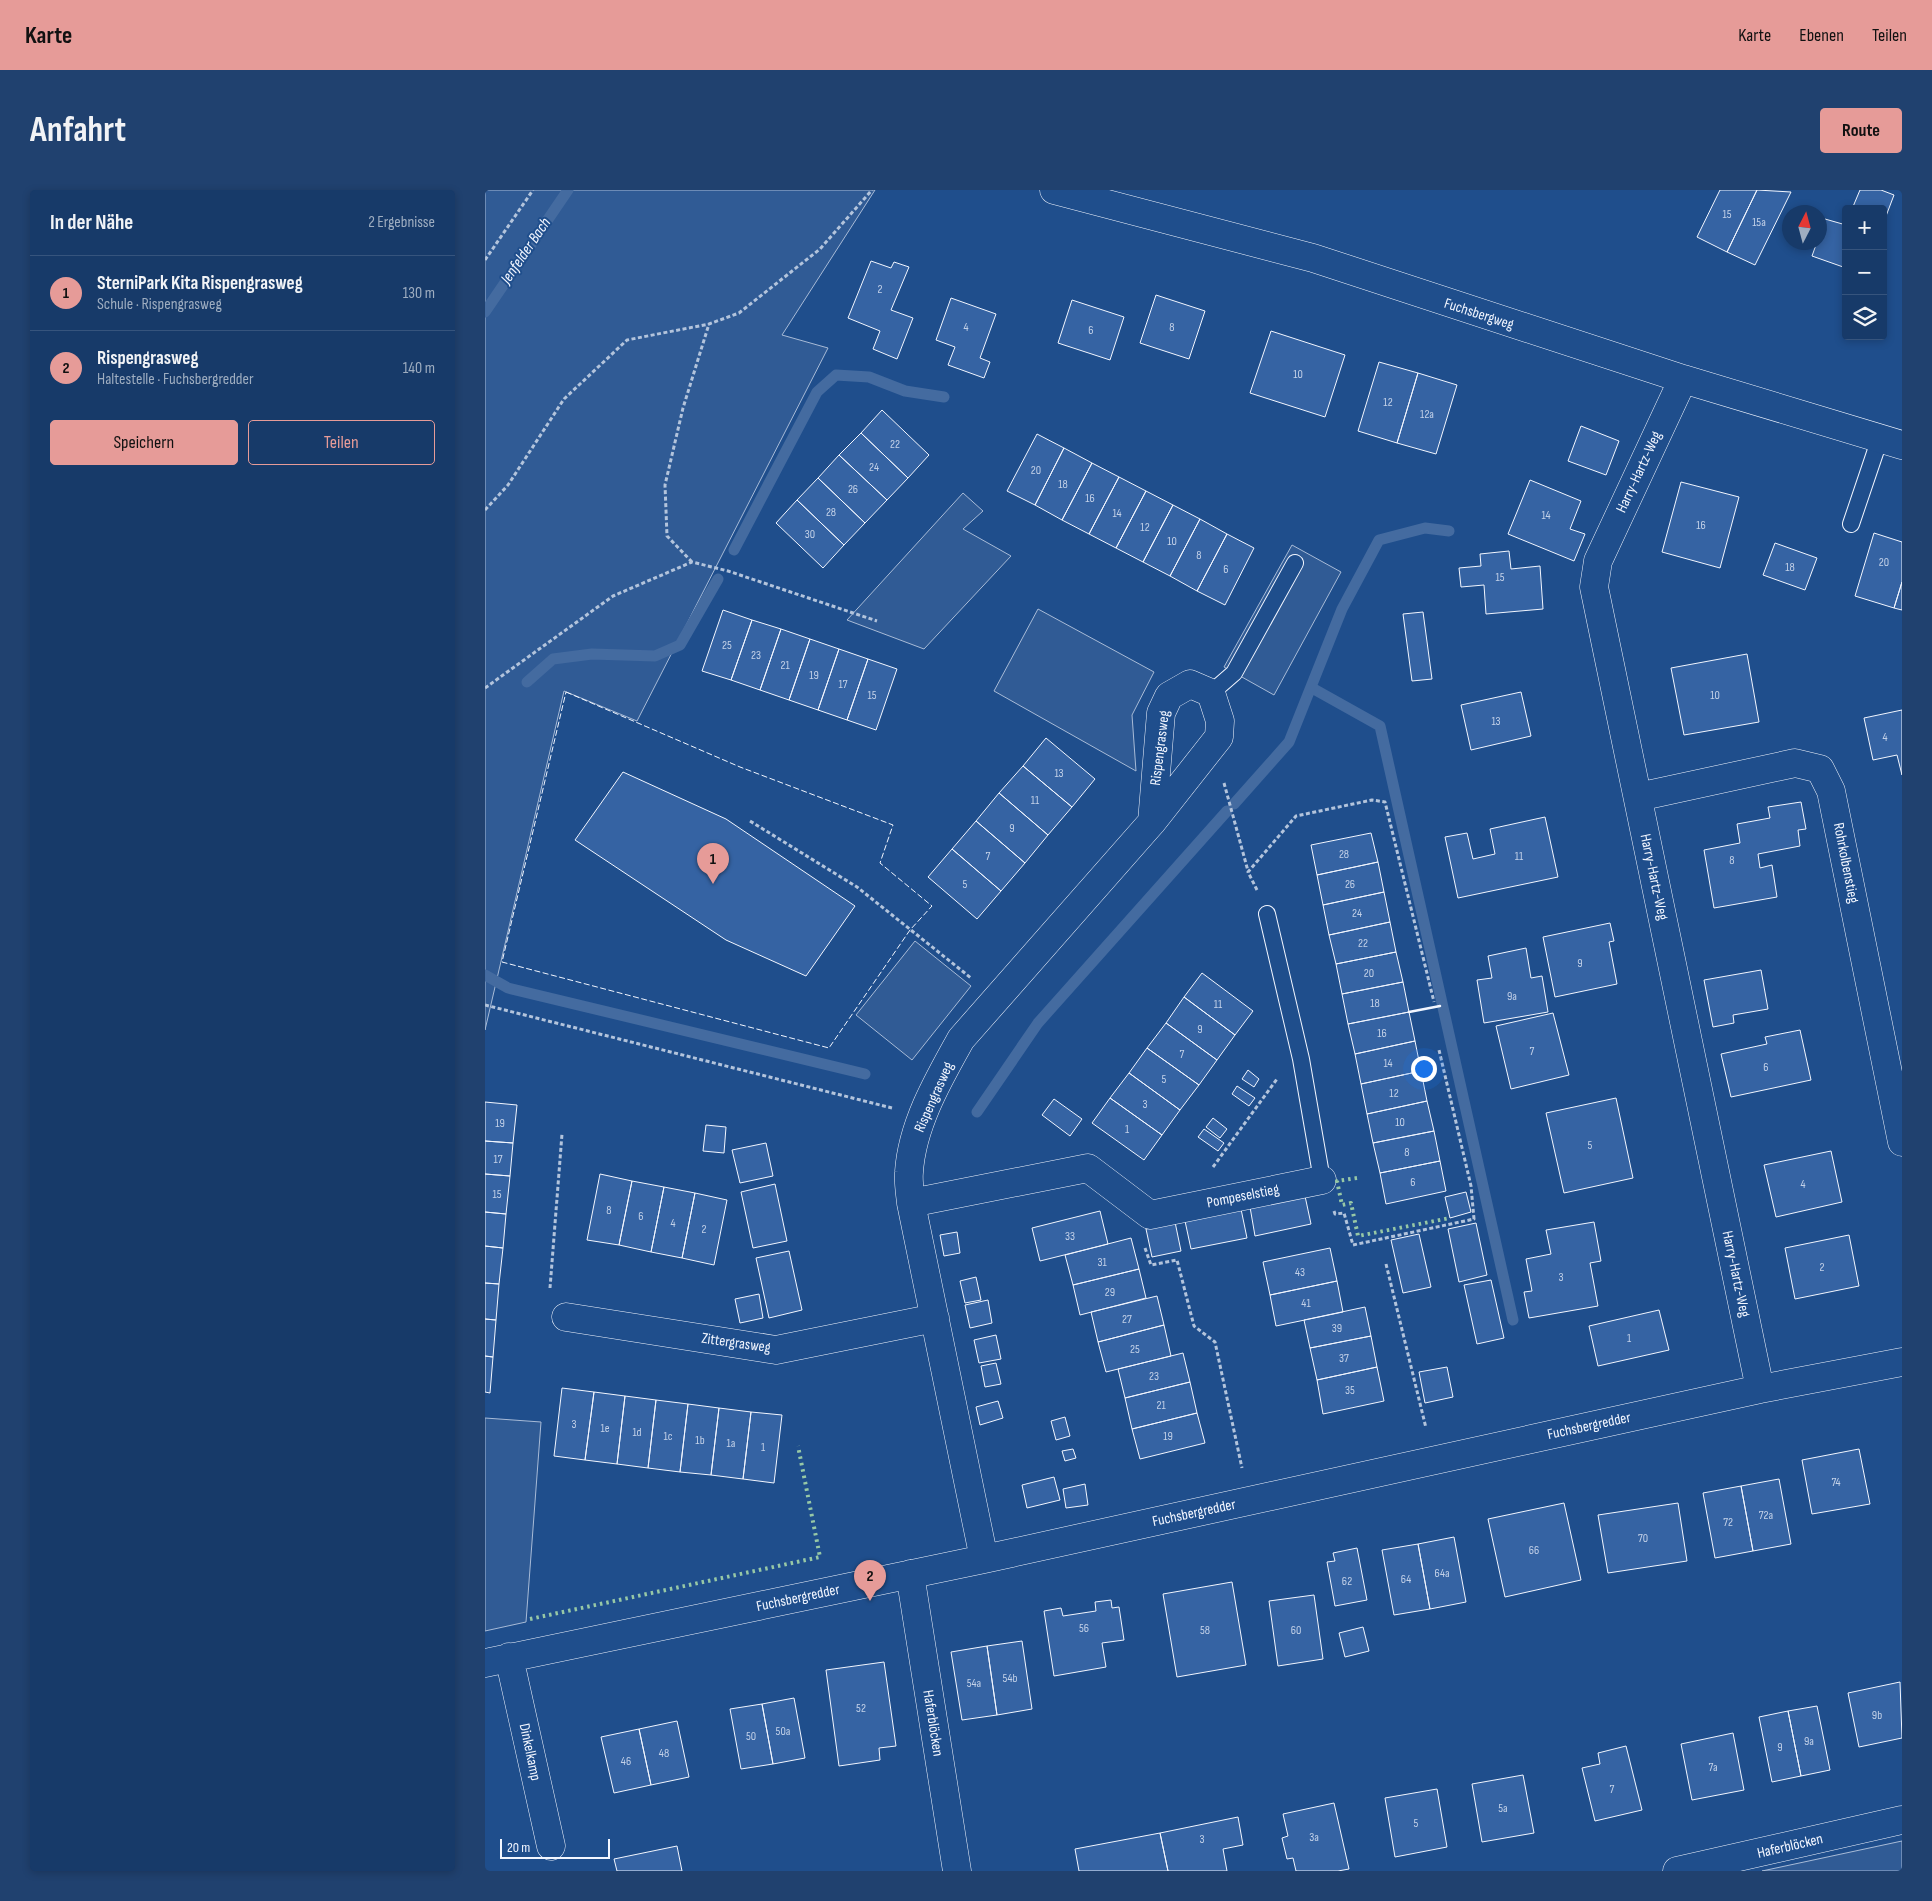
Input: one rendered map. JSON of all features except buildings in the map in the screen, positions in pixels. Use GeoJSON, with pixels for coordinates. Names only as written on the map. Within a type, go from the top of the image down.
{"type":"FeatureCollection","features":[{"type":"Feature","properties":{"kind":"street","name":"Fuchsbergweg"},"geometry":{"type":"LineString","coordinates":[[1054,190],[1313,258],[1683,380],[1891,441]]}},
{"type":"Feature","properties":{"kind":"street","name":"Harry-Hartz-Weg"},"geometry":{"type":"LineString","coordinates":[[1683,380],[1598,560],[1594,587],[1760,1389]]}},
{"type":"Feature","properties":{"kind":"street","name":"Rispengrasweg"},"geometry":{"type":"LineString","coordinates":[[984,1559],[911,1203],[909,1173],[914,1145],[923,1116],[939,1079],[961,1040],[1152,822],[1219,737],[1220,721],[1211,692],[1190,684],[1169,696],[1161,713],[1152,822]]}},
{"type":"Feature","properties":{"kind":"street","name":"Rohrkolbenstieg"},"geometry":{"type":"LineString","coordinates":[[1638,797],[1795,762],[1820,769],[1831,791],[1902,1142]]}},
{"type":"Feature","properties":{"kind":"street","name":"Pompeselstieg"},"geometry":{"type":"LineString","coordinates":[[911,1203],[1088,1168],[1150,1215],[1322,1180]]}},
{"type":"Feature","properties":{"kind":"street","name":"Zittergrasweg"},"geometry":{"type":"LineString","coordinates":[[566,1317],[776,1350],[935,1318]]}},
{"type":"Feature","properties":{"kind":"street","name":"Fuchsbergredder"},"geometry":{"type":"LineString","coordinates":[[497,1660],[984,1559],[1760,1389],[1902,1362]]}},
{"type":"Feature","properties":{"kind":"street","name":"Haferblöcken"},"geometry":{"type":"LineString","coordinates":[[910,1574],[957,1871]]}},
{"type":"Feature","properties":{"kind":"street","name":"Dinkelkamp"},"geometry":{"type":"LineString","coordinates":[[497,1660],[551,1846]]}},
{"type":"Feature","properties":{"kind":"street","name":"Haferblöcken"},"geometry":{"type":"LineString","coordinates":[[1677,1871],[1902,1820]]}},
{"type":"Feature","properties":{"kind":"lane"},"geometry":{"type":"LineString","coordinates":[[1851,524],[1891,441]]}},
{"type":"Feature","properties":{"kind":"lane"},"geometry":{"type":"LineString","coordinates":[[1211,692],[1234,673],[1295,563]]}},
{"type":"Feature","properties":{"kind":"lane"},"geometry":{"type":"LineString","coordinates":[[1267,914],[1301,1059],[1322,1180]]}},
{"type":"Feature","properties":{"kind":"path"},"geometry":{"type":"LineString","coordinates":[[485,260],[533,190]]}},
{"type":"Feature","properties":{"kind":"path"},"geometry":{"type":"LineString","coordinates":[[485,510],[508,485],[564,399],[627,340],[709,324],[739,312],[820,249],[872,190]]}},
{"type":"Feature","properties":{"kind":"path"},"geometry":{"type":"LineString","coordinates":[[709,324],[683,408],[665,485],[667,536],[692,562],[728,571],[877,621]]}},
{"type":"Feature","properties":{"kind":"path"},"geometry":{"type":"LineString","coordinates":[[485,688],[613,596],[692,562]]}},
{"type":"Feature","properties":{"kind":"path"},"geometry":{"type":"LineString","coordinates":[[1222,779],[1248,872],[1267,914]]}},
{"type":"Feature","properties":{"kind":"path"},"geometry":{"type":"LineString","coordinates":[[1248,872],[1295,816],[1372,800],[1385,802],[1434,1002]]}},
{"type":"Feature","properties":{"kind":"path"},"geometry":{"type":"LineString","coordinates":[[750,821],[857,887],[996,999]]}},
{"type":"Feature","properties":{"kind":"path"},"geometry":{"type":"LineString","coordinates":[[485,1005],[923,1116]]}},
{"type":"Feature","properties":{"kind":"path"},"geometry":{"type":"LineString","coordinates":[[1322,1180],[1335,1214],[1345,1213],[1353,1245],[1473,1219],[1471,1186],[1439,1050]]}},
{"type":"Feature","properties":{"kind":"path"},"geometry":{"type":"LineString","coordinates":[[1190,1206],[1201,1183],[1291,1060],[1301,1059]]}},
{"type":"Feature","properties":{"kind":"path"},"geometry":{"type":"LineString","coordinates":[[562,1134],[549,1300],[566,1317]]}},
{"type":"Feature","properties":{"kind":"path"},"geometry":{"type":"LineString","coordinates":[[1134,1203],[1133,1225],[1141,1236],[1151,1265],[1177,1260],[1194,1326],[1215,1342],[1249,1500]]}},
{"type":"Feature","properties":{"kind":"path"},"geometry":{"type":"LineString","coordinates":[[1386,1264],[1434,1460]]}},
{"type":"Feature","properties":{"kind":"shaded area"},"geometry":{"type":"Polygon","coordinates":[[[485,190],[875,190],[782,335],[828,348],[637,721],[564,691],[485,1030],[485,190]]]}},
{"type":"Feature","properties":{"kind":"shaded area"},"geometry":{"type":"Polygon","coordinates":[[[963,493],[983,511],[963,529],[1011,556],[924,649],[847,620],[963,493]]]}},
{"type":"Feature","properties":{"kind":"shaded area"},"geometry":{"type":"Polygon","coordinates":[[[1292,545],[1341,572],[1274,695],[1224,667],[1292,545]]]}},
{"type":"Feature","properties":{"kind":"shaded area"},"geometry":{"type":"Polygon","coordinates":[[[1038,609],[1154,672],[1132,715],[1136,771],[994,691],[1038,609]]]}},
{"type":"Feature","properties":{"kind":"shaded area"},"geometry":{"type":"Polygon","coordinates":[[[915,941],[971,986],[912,1060],[856,1015],[915,941]]]}},
{"type":"Feature","properties":{"kind":"shaded area"},"geometry":{"type":"Polygon","coordinates":[[[485,1418],[541,1422],[526,1622],[485,1631],[485,1418]]]}},
{"type":"Feature","properties":{"kind":"shaded area"},"geometry":{"type":"Polygon","coordinates":[[[1902,1841],[1902,1871],[1762,1871],[1902,1841]]]}},
{"type":"Feature","properties":{"kind":"waterway","name":"Jenfelder Bach"},"geometry":{"type":"LineString","coordinates":[[485,312],[568,190]]}},
{"type":"Feature","properties":{"kind":"waterway"},"geometry":{"type":"LineString","coordinates":[[734,550],[817,392],[836,375],[869,377],[905,391],[944,397]]}},
{"type":"Feature","properties":{"kind":"waterway"},"geometry":{"type":"LineString","coordinates":[[1234,804],[1289,742],[1342,609],[1379,540],[1425,528],[1449,531]]}},
{"type":"Feature","properties":{"kind":"waterway"},"geometry":{"type":"LineString","coordinates":[[527,682],[553,659],[592,654],[655,656],[680,645],[718,579]]}},
{"type":"Feature","properties":{"kind":"waterway"},"geometry":{"type":"LineString","coordinates":[[1312,688],[1380,726],[1513,1320]]}},
{"type":"Feature","properties":{"kind":"waterway"},"geometry":{"type":"LineString","coordinates":[[977,1112],[1038,1023],[1227,811]]}},
{"type":"Feature","properties":{"kind":"waterway"},"geometry":{"type":"LineString","coordinates":[[485,975],[508,988],[865,1074]]}},
{"type":"Feature","properties":{"kind":"hedge"},"geometry":{"type":"LineString","coordinates":[[1357,1178],[1337,1181],[1342,1205],[1351,1203],[1358,1236],[1450,1218]]}},
{"type":"Feature","properties":{"kind":"hedge"},"geometry":{"type":"LineString","coordinates":[[530,1619],[820,1557],[798,1446]]}},
{"type":"Feature","properties":{"kind":"fence"},"geometry":{"type":"LineString","coordinates":[[566,692],[740,767],[893,825],[880,863],[932,906],[910,930],[829,1048],[502,962],[566,692]]}},
{"type":"Feature","properties":{"kind":"wall"},"geometry":{"type":"LineString","coordinates":[[1409,1012],[1440,1006]]}},
{"type":"Feature","properties":{"kind":"place","name":"SterniPark Kita Rispengrasweg"},"geometry":{"type":"Point","coordinates":[713,884]}},
{"type":"Feature","properties":{"kind":"place","name":"Rispengrasweg"},"geometry":{"type":"Point","coordinates":[870,1601]}}]}
